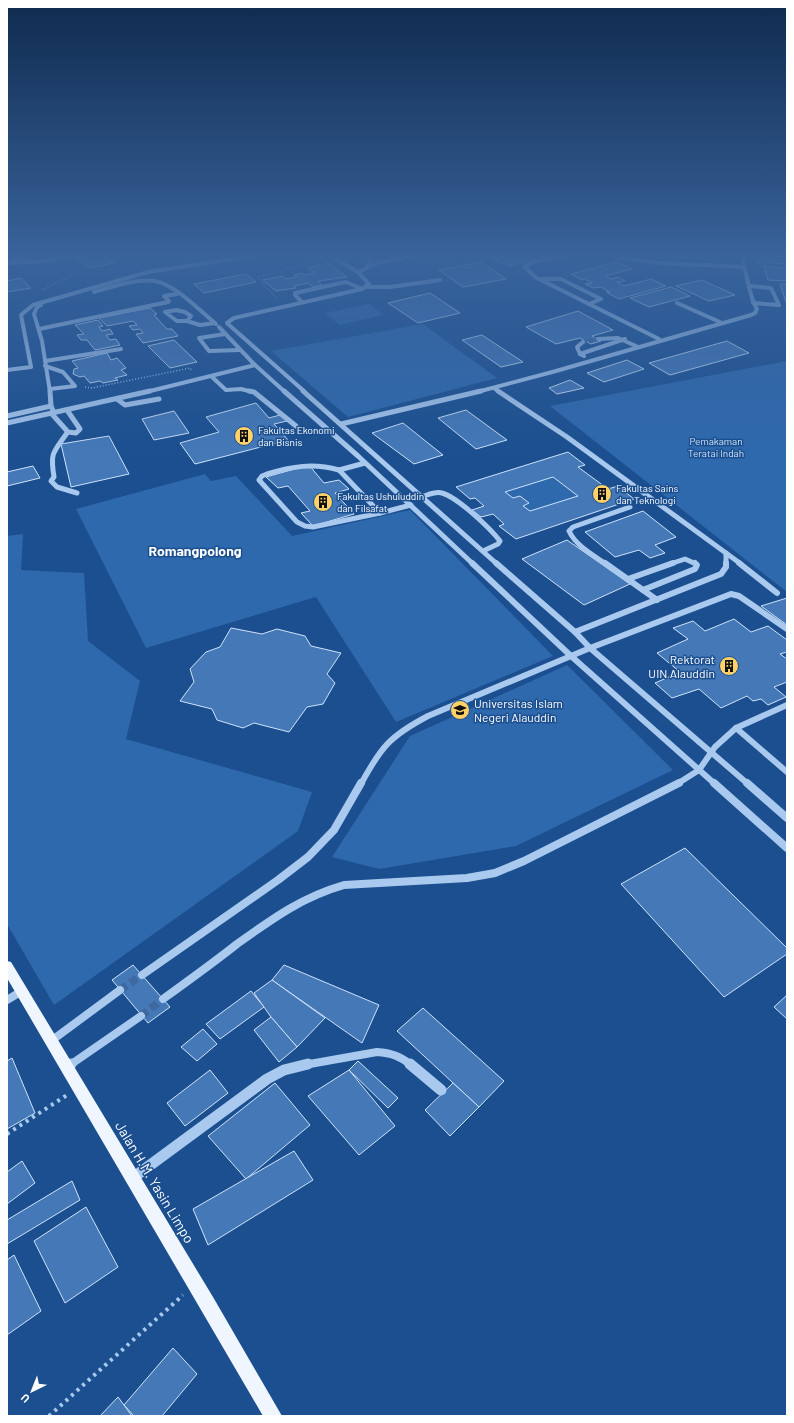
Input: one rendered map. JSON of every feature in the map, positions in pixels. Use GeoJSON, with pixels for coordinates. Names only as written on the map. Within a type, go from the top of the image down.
{"type":"FeatureCollection","features":[{"type":"Feature","properties":{"kind":"main road","name":"Jalan H.M. Yasin Limpo"},"geometry":{"type":"LineString","coordinates":[[7,966],[78,1088],[134,1177],[273,1416]]}},
{"type":"Feature","properties":{"kind":"street"},"geometry":{"type":"LineString","coordinates":[[7,370],[31,367],[22,322]]}},
{"type":"Feature","properties":{"kind":"street"},"geometry":{"type":"LineString","coordinates":[[37,322],[50,389],[51,406],[54,415],[68,433]]}},
{"type":"Feature","properties":{"kind":"street"},"geometry":{"type":"LineString","coordinates":[[39,329],[67,322]]}},
{"type":"Feature","properties":{"kind":"street"},"geometry":{"type":"LineString","coordinates":[[192,322],[200,325],[217,324],[225,326],[227,323],[421,497],[575,632],[590,648],[787,818]]}},
{"type":"Feature","properties":{"kind":"street"},"geometry":{"type":"LineString","coordinates":[[625,322],[659,340]]}},
{"type":"Feature","properties":{"kind":"street"},"geometry":{"type":"LineString","coordinates":[[341,424],[494,388],[719,322]]}},
{"type":"Feature","properties":{"kind":"street"},"geometry":{"type":"LineString","coordinates":[[217,324],[255,365],[411,505],[570,656],[787,848]]}},
{"type":"Feature","properties":{"kind":"street"},"geometry":{"type":"LineString","coordinates":[[225,334],[199,338],[209,351],[212,352],[223,353],[240,350]]}},
{"type":"Feature","properties":{"kind":"street"},"geometry":{"type":"LineString","coordinates":[[598,338],[612,337],[624,339],[636,346]]}},
{"type":"Feature","properties":{"kind":"street"},"geometry":{"type":"LineString","coordinates":[[580,354],[624,339]]}},
{"type":"Feature","properties":{"kind":"street"},"geometry":{"type":"LineString","coordinates":[[583,342],[577,347],[580,354],[590,360]]}},
{"type":"Feature","properties":{"kind":"street"},"geometry":{"type":"LineString","coordinates":[[45,361],[121,349]]}},
{"type":"Feature","properties":{"kind":"street"},"geometry":{"type":"LineString","coordinates":[[7,424],[69,412],[255,365]]}},
{"type":"Feature","properties":{"kind":"street"},"geometry":{"type":"LineString","coordinates":[[45,366],[63,372],[75,386]]}},
{"type":"Feature","properties":{"kind":"street"},"geometry":{"type":"LineString","coordinates":[[211,376],[226,390],[241,389],[254,392],[296,426]]}},
{"type":"Feature","properties":{"kind":"street"},"geometry":{"type":"LineString","coordinates":[[50,389],[75,386]]}},
{"type":"Feature","properties":{"kind":"street"},"geometry":{"type":"LineString","coordinates":[[494,388],[567,437],[726,553],[777,593]]}},
{"type":"Feature","properties":{"kind":"street"},"geometry":{"type":"LineString","coordinates":[[117,399],[125,405],[159,399]]}},
{"type":"Feature","properties":{"kind":"street"},"geometry":{"type":"LineString","coordinates":[[7,416],[51,406]]}},
{"type":"Feature","properties":{"kind":"street"},"geometry":{"type":"LineString","coordinates":[[69,412],[80,429],[78,432],[68,433],[52,455],[51,460],[54,476],[51,481],[57,487],[77,493]]}},
{"type":"Feature","properties":{"kind":"street"},"geometry":{"type":"LineString","coordinates":[[338,470],[365,463]]}},
{"type":"Feature","properties":{"kind":"street"},"geometry":{"type":"LineString","coordinates":[[380,513],[338,470],[328,466],[305,465],[267,474],[262,476],[259,480],[297,522],[304,526],[315,527],[380,513],[411,505]]}},
{"type":"Feature","properties":{"kind":"street"},"geometry":{"type":"LineString","coordinates":[[421,497],[438,492],[448,495],[493,533],[500,541],[498,544],[483,551]]}},
{"type":"Feature","properties":{"kind":"street"},"geometry":{"type":"LineString","coordinates":[[630,507],[573,528],[569,531],[572,538],[579,545],[658,600]]}},
{"type":"Feature","properties":{"kind":"street"},"geometry":{"type":"LineString","coordinates":[[575,632],[721,574],[726,567],[726,553]]}},
{"type":"Feature","properties":{"kind":"street"},"geometry":{"type":"LineString","coordinates":[[628,579],[685,559],[697,565],[695,569],[642,590]]}},
{"type":"Feature","properties":{"kind":"street"},"geometry":{"type":"LineString","coordinates":[[142,975],[278,881],[311,854],[338,825],[382,749],[392,738],[428,716],[570,656],[731,594],[739,596],[787,629]]}},
{"type":"Feature","properties":{"kind":"street"},"geometry":{"type":"LineString","coordinates":[[163,999],[279,914],[301,901],[326,890],[344,885],[467,878],[495,873],[524,861],[639,805],[680,783],[699,770],[715,747],[736,728],[787,705]]}},
{"type":"Feature","properties":{"kind":"street"},"geometry":{"type":"LineString","coordinates":[[736,728],[787,772]]}},
{"type":"Feature","properties":{"kind":"street"},"geometry":{"type":"LineString","coordinates":[[51,1041],[120,990]]}},
{"type":"Feature","properties":{"kind":"street"},"geometry":{"type":"LineString","coordinates":[[7,1000],[22,991]]}},
{"type":"Feature","properties":{"kind":"street"},"geometry":{"type":"LineString","coordinates":[[66,1067],[141,1016]]}},
{"type":"Feature","properties":{"kind":"street"},"geometry":{"type":"LineString","coordinates":[[134,1177],[267,1079],[284,1070],[308,1064],[376,1052],[389,1053],[401,1057],[441,1090]]}},
{"type":"Feature","properties":{"kind":"path"},"geometry":{"type":"LineString","coordinates":[[75,386],[92,388],[190,368],[199,379]]}},
{"type":"Feature","properties":{"kind":"path"},"geometry":{"type":"LineString","coordinates":[[7,1134],[78,1088]]}},
{"type":"Feature","properties":{"kind":"path"},"geometry":{"type":"LineString","coordinates":[[49,1416],[195,1284]]}},
{"type":"Feature","properties":{"kind":"green space"},"geometry":{"type":"Polygon","coordinates":[[[337,322],[351,322],[340,325],[337,322]]]}},
{"type":"Feature","properties":{"kind":"green space"},"geometry":{"type":"Polygon","coordinates":[[[423,324],[497,378],[348,417],[271,351],[423,324]]]}},
{"type":"Feature","properties":{"kind":"green space","name":"Pemakaman Teratai Indah"},"geometry":{"type":"Polygon","coordinates":[[[787,361],[787,592],[550,406],[787,361]]]}},
{"type":"Feature","properties":{"kind":"green space"},"geometry":{"type":"Polygon","coordinates":[[[205,474],[211,481],[236,476],[292,536],[410,510],[553,656],[396,722],[316,597],[146,648],[76,509],[205,474]]]}},
{"type":"Feature","properties":{"kind":"green space"},"geometry":{"type":"Polygon","coordinates":[[[553,477],[578,496],[530,511],[523,506],[529,503],[513,498],[505,492],[553,477]]]}},
{"type":"Feature","properties":{"kind":"green space"},"geometry":{"type":"Polygon","coordinates":[[[23,534],[21,570],[84,573],[88,641],[140,681],[126,739],[312,792],[298,831],[54,1005],[7,924],[7,536],[23,534]]]}},
{"type":"Feature","properties":{"kind":"green space"},"geometry":{"type":"Polygon","coordinates":[[[567,665],[673,770],[516,846],[379,869],[332,857],[410,736],[567,665]]]}},
{"type":"Feature","properties":{"kind":"building"},"geometry":{"type":"Polygon","coordinates":[[[87,322],[100,322],[103,326],[99,327],[102,331],[110,329],[113,334],[106,335],[110,340],[116,339],[120,345],[95,350],[87,340],[81,340],[77,335],[84,334],[75,325],[87,322]]]}},
{"type":"Feature","properties":{"kind":"building"},"geometry":{"type":"Polygon","coordinates":[[[103,322],[126,322],[107,326],[103,322]]]}},
{"type":"Feature","properties":{"kind":"building"},"geometry":{"type":"Polygon","coordinates":[[[134,322],[161,322],[167,329],[172,329],[178,336],[143,343],[136,334],[143,333],[140,329],[133,330],[129,326],[137,325],[134,322]]]}},
{"type":"Feature","properties":{"kind":"building"},"geometry":{"type":"Polygon","coordinates":[[[541,322],[599,322],[613,330],[592,336],[601,341],[591,344],[580,338],[556,344],[526,327],[541,322]]]}},
{"type":"Feature","properties":{"kind":"building"},"geometry":{"type":"Polygon","coordinates":[[[482,335],[523,362],[501,367],[462,340],[482,335]]]}},
{"type":"Feature","properties":{"kind":"building"},"geometry":{"type":"Polygon","coordinates":[[[174,340],[197,362],[170,368],[148,346],[174,340]]]}},
{"type":"Feature","properties":{"kind":"building"},"geometry":{"type":"Polygon","coordinates":[[[727,341],[749,353],[670,375],[649,363],[727,341]]]}},
{"type":"Feature","properties":{"kind":"building"},"geometry":{"type":"Polygon","coordinates":[[[107,353],[111,360],[117,358],[126,368],[121,370],[127,375],[115,378],[118,380],[103,383],[100,381],[90,383],[84,376],[80,377],[73,374],[74,369],[78,368],[72,361],[107,353]]]}},
{"type":"Feature","properties":{"kind":"building"},"geometry":{"type":"Polygon","coordinates":[[[627,360],[644,369],[604,382],[587,373],[627,360]]]}},
{"type":"Feature","properties":{"kind":"building"},"geometry":{"type":"Polygon","coordinates":[[[570,380],[584,388],[557,394],[549,388],[570,380]]]}},
{"type":"Feature","properties":{"kind":"building","name":"Fakultas Ekonomi dan Bisnis"},"geometry":{"type":"Polygon","coordinates":[[[256,403],[269,418],[280,415],[287,421],[274,424],[288,440],[195,464],[180,443],[219,432],[206,417],[256,403]]]}},
{"type":"Feature","properties":{"kind":"building"},"geometry":{"type":"Polygon","coordinates":[[[466,410],[507,440],[476,449],[438,418],[466,410]]]}},
{"type":"Feature","properties":{"kind":"building"},"geometry":{"type":"Polygon","coordinates":[[[174,411],[189,433],[154,440],[142,419],[174,411]]]}},
{"type":"Feature","properties":{"kind":"building"},"geometry":{"type":"Polygon","coordinates":[[[403,423],[443,455],[414,464],[372,433],[403,423]]]}},
{"type":"Feature","properties":{"kind":"building"},"geometry":{"type":"Polygon","coordinates":[[[109,436],[129,474],[71,487],[61,444],[109,436]]]}},
{"type":"Feature","properties":{"kind":"building","name":"Fakultas Sains dan Teknologi"},"geometry":{"type":"Polygon","coordinates":[[[568,452],[585,465],[578,467],[608,489],[618,486],[634,499],[516,539],[499,526],[504,524],[493,514],[481,517],[472,510],[484,506],[475,498],[470,499],[456,487],[568,452]],[[553,477],[505,492],[513,498],[520,496],[529,503],[523,506],[530,511],[578,496],[553,477]]]}},
{"type":"Feature","properties":{"kind":"building","name":"Fakultas Ushuluddin dan Filsafat"},"geometry":{"type":"Polygon","coordinates":[[[309,465],[324,483],[339,480],[349,489],[335,493],[354,514],[313,526],[301,513],[310,511],[288,486],[278,488],[266,477],[309,465]]]}},
{"type":"Feature","properties":{"kind":"building"},"geometry":{"type":"Polygon","coordinates":[[[33,466],[40,478],[7,486],[7,472],[33,466]]]}},
{"type":"Feature","properties":{"kind":"building"},"geometry":{"type":"Polygon","coordinates":[[[643,511],[676,537],[655,545],[665,553],[650,558],[639,550],[615,557],[585,532],[643,511]]]}},
{"type":"Feature","properties":{"kind":"building"},"geometry":{"type":"Polygon","coordinates":[[[567,540],[630,584],[584,605],[522,559],[567,540]]]}},
{"type":"Feature","properties":{"kind":"building"},"geometry":{"type":"Polygon","coordinates":[[[787,598],[787,625],[761,606],[787,598]]]}},
{"type":"Feature","properties":{"kind":"building","name":"Rektorat UIN Alauddin"},"geometry":{"type":"Polygon","coordinates":[[[734,619],[751,632],[768,626],[787,640],[787,652],[780,654],[787,659],[787,682],[774,687],[786,697],[768,705],[761,699],[753,701],[747,696],[721,708],[699,689],[672,698],[655,683],[680,672],[657,653],[688,639],[673,628],[693,621],[705,631],[734,619]]]}},
{"type":"Feature","properties":{"kind":"building"},"geometry":{"type":"Polygon","coordinates":[[[231,628],[262,634],[277,629],[305,636],[311,646],[341,653],[327,674],[335,683],[323,704],[307,707],[289,732],[254,723],[243,728],[217,720],[212,709],[180,701],[194,682],[190,669],[206,652],[220,647],[231,628]]]}},
{"type":"Feature","properties":{"kind":"building"},"geometry":{"type":"Polygon","coordinates":[[[685,848],[787,948],[787,954],[724,997],[621,884],[685,848]]]}},
{"type":"Feature","properties":{"kind":"building"},"geometry":{"type":"Polygon","coordinates":[[[133,965],[170,1007],[148,1023],[112,980],[133,965]]]}},
{"type":"Feature","properties":{"kind":"building"},"geometry":{"type":"Polygon","coordinates":[[[284,965],[379,1005],[362,1043],[272,980],[284,965]]]}},
{"type":"Feature","properties":{"kind":"building"},"geometry":{"type":"Polygon","coordinates":[[[272,980],[325,1018],[297,1047],[271,1017],[254,993],[272,980]]]}},
{"type":"Feature","properties":{"kind":"building"},"geometry":{"type":"Polygon","coordinates":[[[251,991],[264,1007],[220,1039],[206,1024],[251,991]]]}},
{"type":"Feature","properties":{"kind":"building"},"geometry":{"type":"Polygon","coordinates":[[[787,995],[787,1019],[774,1007],[787,995]]]}},
{"type":"Feature","properties":{"kind":"building"},"geometry":{"type":"Polygon","coordinates":[[[423,1008],[504,1081],[479,1107],[397,1031],[423,1008]]]}},
{"type":"Feature","properties":{"kind":"building"},"geometry":{"type":"Polygon","coordinates":[[[271,1017],[297,1047],[279,1062],[254,1030],[271,1017]]]}},
{"type":"Feature","properties":{"kind":"building"},"geometry":{"type":"Polygon","coordinates":[[[203,1029],[217,1044],[197,1061],[181,1047],[203,1029]]]}},
{"type":"Feature","properties":{"kind":"building"},"geometry":{"type":"Polygon","coordinates":[[[12,1058],[35,1113],[7,1129],[7,1061],[12,1058]]]}},
{"type":"Feature","properties":{"kind":"building"},"geometry":{"type":"Polygon","coordinates":[[[358,1061],[398,1098],[388,1108],[349,1070],[358,1061]]]}},
{"type":"Feature","properties":{"kind":"building"},"geometry":{"type":"Polygon","coordinates":[[[210,1070],[228,1093],[185,1126],[167,1103],[210,1070]]]}},
{"type":"Feature","properties":{"kind":"building"},"geometry":{"type":"Polygon","coordinates":[[[349,1070],[395,1126],[359,1155],[308,1096],[349,1070]]]}},
{"type":"Feature","properties":{"kind":"building"},"geometry":{"type":"Polygon","coordinates":[[[275,1083],[310,1125],[246,1179],[208,1136],[275,1083]]]}},
{"type":"Feature","properties":{"kind":"building"},"geometry":{"type":"Polygon","coordinates":[[[453,1083],[479,1107],[450,1136],[425,1110],[453,1083]]]}},
{"type":"Feature","properties":{"kind":"building"},"geometry":{"type":"Polygon","coordinates":[[[294,1151],[313,1180],[208,1245],[193,1209],[294,1151]]]}},
{"type":"Feature","properties":{"kind":"building"},"geometry":{"type":"Polygon","coordinates":[[[22,1161],[35,1183],[7,1204],[7,1172],[22,1161]]]}},
{"type":"Feature","properties":{"kind":"building"},"geometry":{"type":"Polygon","coordinates":[[[72,1181],[80,1200],[7,1244],[7,1220],[72,1181]]]}},
{"type":"Feature","properties":{"kind":"building"},"geometry":{"type":"Polygon","coordinates":[[[86,1207],[118,1267],[65,1303],[34,1241],[86,1207]]]}},
{"type":"Feature","properties":{"kind":"building"},"geometry":{"type":"Polygon","coordinates":[[[14,1255],[41,1311],[7,1335],[7,1260],[14,1255]]]}},
{"type":"Feature","properties":{"kind":"building"},"geometry":{"type":"Polygon","coordinates":[[[173,1348],[197,1374],[162,1416],[134,1416],[124,1405],[173,1348]]]}},
{"type":"Feature","properties":{"kind":"building"},"geometry":{"type":"Polygon","coordinates":[[[118,1397],[132,1416],[100,1416],[118,1397]]]}},
{"type":"Feature","properties":{"kind":"tunnel"},"geometry":{"type":"LineString","coordinates":[[583,342],[598,339]]}},
{"type":"Feature","properties":{"kind":"tunnel"},"geometry":{"type":"LineString","coordinates":[[120,990],[142,975]]}},
{"type":"Feature","properties":{"kind":"tunnel"},"geometry":{"type":"LineString","coordinates":[[141,1016],[163,999]]}},
{"type":"Feature","properties":{"kind":"place","name":"Fakultas Ekonomi dan Bisnis"},"geometry":{"type":"Point","coordinates":[244,436]}},
{"type":"Feature","properties":{"kind":"place","name":"Fakultas Sains dan Teknologi"},"geometry":{"type":"Point","coordinates":[602,494]}},
{"type":"Feature","properties":{"kind":"place","name":"Fakultas Ushuluddin dan Filsafat"},"geometry":{"type":"Point","coordinates":[323,502]}},
{"type":"Feature","properties":{"kind":"place","name":"Rektorat UIN Alauddin"},"geometry":{"type":"Point","coordinates":[729,666]}},
{"type":"Feature","properties":{"kind":"place","name":"Universitas Islam Negeri Alauddin"},"geometry":{"type":"Point","coordinates":[460,710]}},
{"type":"Feature","properties":{"kind":"district","name":"Romangpolong"},"geometry":{"type":"Point","coordinates":[195,550]}}]}
